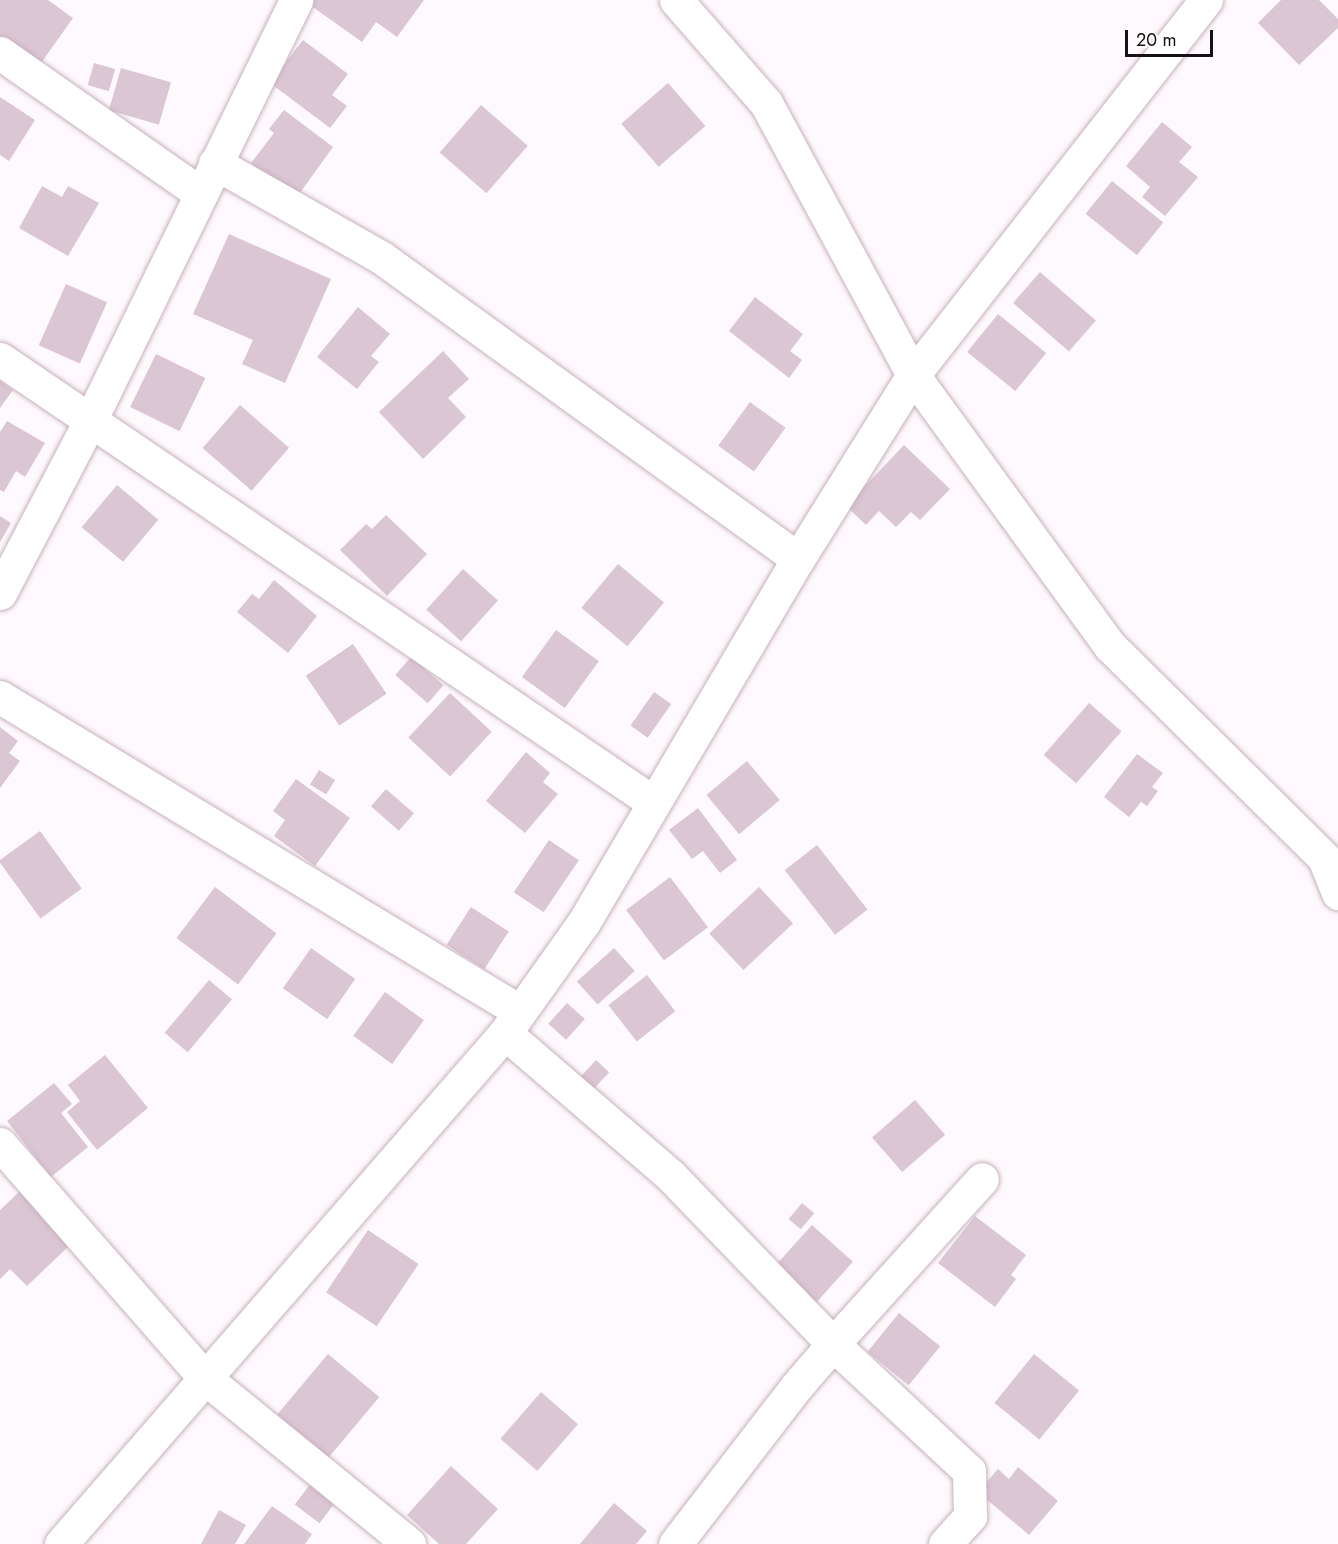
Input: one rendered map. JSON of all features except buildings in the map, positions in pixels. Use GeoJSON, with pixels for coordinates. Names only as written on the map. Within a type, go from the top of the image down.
{"type":"FeatureCollection","features":[{"type":"Feature","properties":{"kind":"street"},"geometry":{"type":"LineString","coordinates":[[0,593],[90,421],[296,0]]}},
{"type":"Feature","properties":{"kind":"street"},"geometry":{"type":"LineString","coordinates":[[676,0],[766,103],[913,375],[1110,646],[1331,848],[1338,893]]}},
{"type":"Feature","properties":{"kind":"street"},"geometry":{"type":"LineString","coordinates":[[61,1544],[512,1022],[584,922],[798,559],[913,375],[1206,0]]}},
{"type":"Feature","properties":{"kind":"street"},"geometry":{"type":"LineString","coordinates":[[0,52],[200,193]]}},
{"type":"Feature","properties":{"kind":"street"},"geometry":{"type":"LineString","coordinates":[[215,163],[382,258],[798,559]]}},
{"type":"Feature","properties":{"kind":"street"},"geometry":{"type":"LineString","coordinates":[[0,359],[654,803]]}},
{"type":"Feature","properties":{"kind":"street"},"geometry":{"type":"LineString","coordinates":[[0,697],[512,1022],[670,1175],[833,1344],[969,1471],[970,1516],[945,1544]]}},
{"type":"Feature","properties":{"kind":"street"},"geometry":{"type":"LineString","coordinates":[[0,1144],[205,1378],[409,1544]]}},
{"type":"Feature","properties":{"kind":"street"},"geometry":{"type":"LineString","coordinates":[[675,1544],[796,1387],[982,1179]]}}]}
